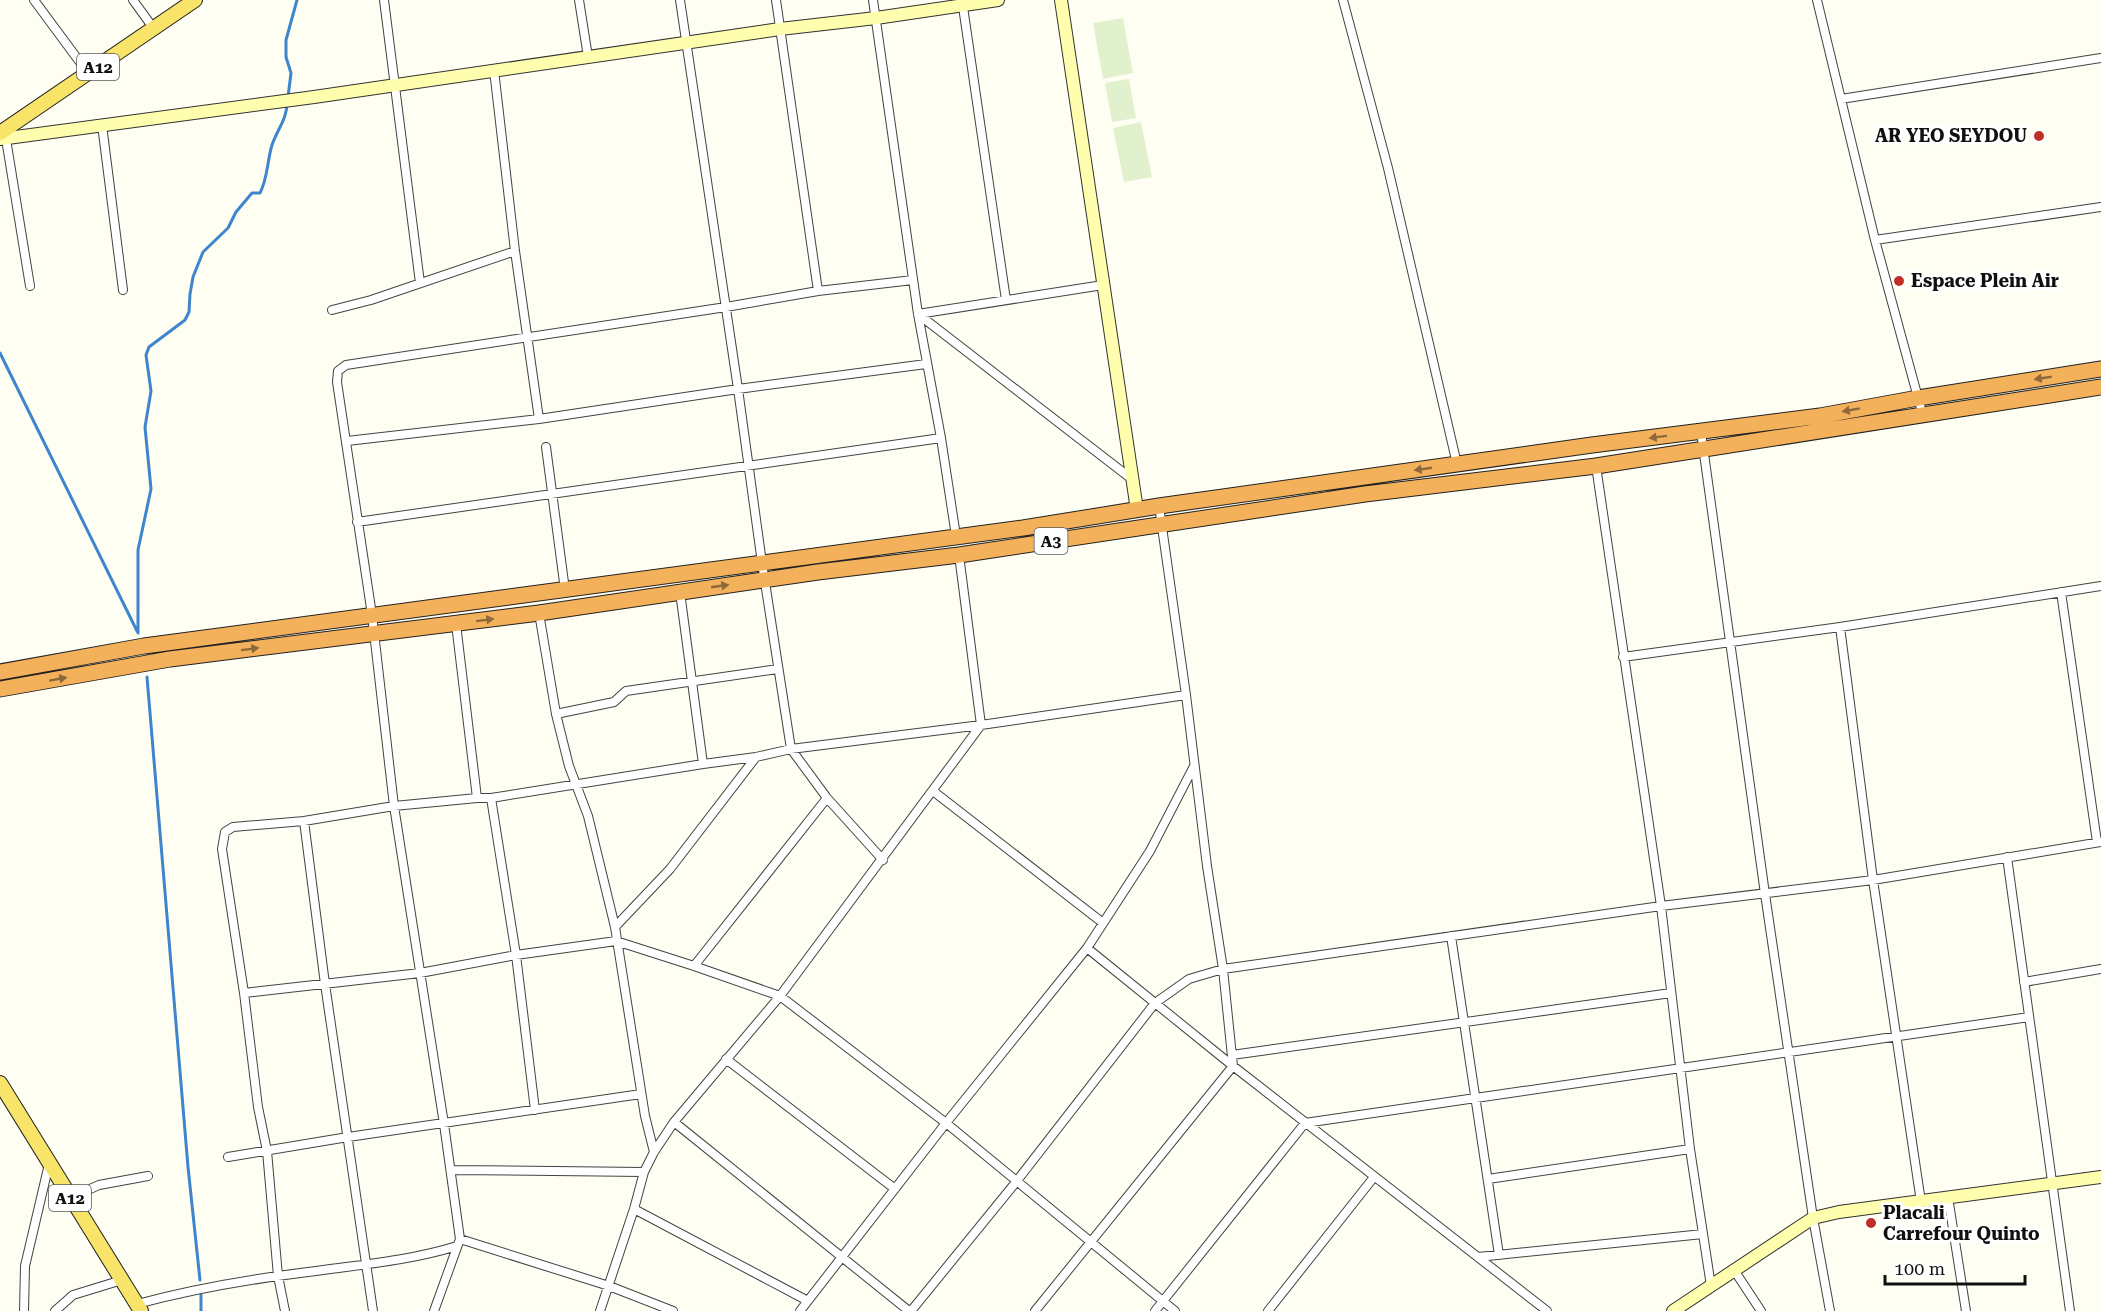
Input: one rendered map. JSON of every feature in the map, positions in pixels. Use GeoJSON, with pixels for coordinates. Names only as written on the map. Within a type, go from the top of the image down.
{"type":"FeatureCollection","features":[{"type":"Feature","properties":{"kind":"highway","name":"A3"},"geometry":{"type":"LineString","coordinates":[[0,672],[144,646],[1023,528],[1159,506],[1457,464],[1820,416],[2101,369]]}},
{"type":"Feature","properties":{"kind":"highway","name":"A3"},"geometry":{"type":"LineString","coordinates":[[0,689],[170,659],[539,613],[764,580],[959,555],[1365,494],[1596,466],[2101,387]]}},
{"type":"Feature","properties":{"kind":"main road","name":"A12"},"geometry":{"type":"LineString","coordinates":[[2,137],[88,73],[195,0]]}},
{"type":"Feature","properties":{"kind":"main road","name":"A12"},"geometry":{"type":"LineString","coordinates":[[0,1083],[139,1307]]}},
{"type":"Feature","properties":{"kind":"street"},"geometry":{"type":"LineString","coordinates":[[34,0],[88,73]]}},
{"type":"Feature","properties":{"kind":"street"},"geometry":{"type":"LineString","coordinates":[[133,0],[154,29]]}},
{"type":"Feature","properties":{"kind":"street"},"geometry":{"type":"LineString","coordinates":[[384,0],[420,283]]}},
{"type":"Feature","properties":{"kind":"street"},"geometry":{"type":"LineString","coordinates":[[579,0],[588,57]]}},
{"type":"Feature","properties":{"kind":"street"},"geometry":{"type":"LineString","coordinates":[[680,0],[790,749],[827,798],[883,860]]}},
{"type":"Feature","properties":{"kind":"street"},"geometry":{"type":"LineString","coordinates":[[776,0],[818,291]]}},
{"type":"Feature","properties":{"kind":"street"},"geometry":{"type":"LineString","coordinates":[[873,0],[918,314],[956,536]]}},
{"type":"Feature","properties":{"kind":"street"},"geometry":{"type":"LineString","coordinates":[[30,285],[2,137],[102,125],[780,29],[876,18],[963,2],[998,0]]}},
{"type":"Feature","properties":{"kind":"street"},"geometry":{"type":"LineString","coordinates":[[1061,0],[1137,510]]}},
{"type":"Feature","properties":{"kind":"street"},"geometry":{"type":"LineString","coordinates":[[1343,0],[1388,168],[1457,464]]}},
{"type":"Feature","properties":{"kind":"street"},"geometry":{"type":"LineString","coordinates":[[1817,0],[1875,240],[1923,416]]}},
{"type":"Feature","properties":{"kind":"street"},"geometry":{"type":"LineString","coordinates":[[963,2],[1006,300]]}},
{"type":"Feature","properties":{"kind":"street"},"geometry":{"type":"LineString","coordinates":[[1841,99],[2101,58]]}},
{"type":"Feature","properties":{"kind":"street"},"geometry":{"type":"LineString","coordinates":[[494,70],[515,251],[539,419]]}},
{"type":"Feature","properties":{"kind":"street"},"geometry":{"type":"LineString","coordinates":[[102,125],[123,290]]}},
{"type":"Feature","properties":{"kind":"street"},"geometry":{"type":"LineString","coordinates":[[1875,240],[2101,207]]}},
{"type":"Feature","properties":{"kind":"street"},"geometry":{"type":"LineString","coordinates":[[332,310],[359,304],[515,251]]}},
{"type":"Feature","properties":{"kind":"street"},"geometry":{"type":"LineString","coordinates":[[434,1311],[458,1243],[451,1170],[394,806],[372,615],[337,382],[338,371],[341,367],[527,336],[818,291],[913,280]]}},
{"type":"Feature","properties":{"kind":"street"},"geometry":{"type":"LineString","coordinates":[[918,314],[1103,285]]}},
{"type":"Feature","properties":{"kind":"street"},"geometry":{"type":"LineString","coordinates":[[918,314],[1133,480]]}},
{"type":"Feature","properties":{"kind":"street"},"geometry":{"type":"LineString","coordinates":[[347,441],[539,419],[926,364]]}},
{"type":"Feature","properties":{"kind":"street"},"geometry":{"type":"LineString","coordinates":[[1701,432],[1765,894],[1828,1310]]}},
{"type":"Feature","properties":{"kind":"street"},"geometry":{"type":"LineString","coordinates":[[357,522],[941,438]]}},
{"type":"Feature","properties":{"kind":"street"},"geometry":{"type":"LineString","coordinates":[[546,447],[565,590]]}},
{"type":"Feature","properties":{"kind":"street"},"geometry":{"type":"LineString","coordinates":[[1596,466],[1661,906],[1690,1149],[1711,1286]]}},
{"type":"Feature","properties":{"kind":"street"},"geometry":{"type":"LineString","coordinates":[[1035,1311],[1233,1066],[1223,969],[1159,506]]}},
{"type":"Feature","properties":{"kind":"street"},"geometry":{"type":"LineString","coordinates":[[600,1311],[644,1172],[654,1152],[674,1122],[780,996],[981,725],[959,555]]}},
{"type":"Feature","properties":{"kind":"street"},"geometry":{"type":"LineString","coordinates":[[1623,657],[1840,627],[2101,586]]}},
{"type":"Feature","properties":{"kind":"street"},"geometry":{"type":"LineString","coordinates":[[680,592],[703,764]]}},
{"type":"Feature","properties":{"kind":"street"},"geometry":{"type":"LineString","coordinates":[[674,1122],[910,1311],[1016,1182],[1155,1004],[1189,979],[1223,969],[1661,906],[1873,880],[2099,842],[2061,592]]}},
{"type":"Feature","properties":{"kind":"street"},"geometry":{"type":"LineString","coordinates":[[539,613],[556,714],[569,766],[588,816],[615,927],[641,1094],[654,1152]]}},
{"type":"Feature","properties":{"kind":"street"},"geometry":{"type":"LineString","coordinates":[[456,624],[477,798]]}},
{"type":"Feature","properties":{"kind":"street"},"geometry":{"type":"LineString","coordinates":[[1840,627],[1873,880],[1921,1202]]}},
{"type":"Feature","properties":{"kind":"street"},"geometry":{"type":"LineString","coordinates":[[556,714],[614,702],[626,691],[778,669]]}},
{"type":"Feature","properties":{"kind":"street"},"geometry":{"type":"LineString","coordinates":[[285,1311],[278,1276],[267,1151],[258,1107],[244,993],[222,849],[225,832],[233,827],[304,821],[394,806],[491,798],[756,757],[790,749],[981,725],[1186,695]]}},
{"type":"Feature","properties":{"kind":"street"},"geometry":{"type":"LineString","coordinates":[[615,927],[669,869],[756,757]]}},
{"type":"Feature","properties":{"kind":"street"},"geometry":{"type":"LineString","coordinates":[[800,1311],[946,1123],[1088,948],[1150,851],[1194,765]]}},
{"type":"Feature","properties":{"kind":"street"},"geometry":{"type":"LineString","coordinates":[[933,791],[1103,923]]}},
{"type":"Feature","properties":{"kind":"street"},"geometry":{"type":"LineString","coordinates":[[491,798],[516,955],[535,1110]]}},
{"type":"Feature","properties":{"kind":"street"},"geometry":{"type":"LineString","coordinates":[[694,966],[827,798]]}},
{"type":"Feature","properties":{"kind":"street"},"geometry":{"type":"LineString","coordinates":[[304,821],[325,984],[374,1311]]}},
{"type":"Feature","properties":{"kind":"street"},"geometry":{"type":"LineString","coordinates":[[2007,857],[2070,1311]]}},
{"type":"Feature","properties":{"kind":"street"},"geometry":{"type":"LineString","coordinates":[[1451,936],[1466,1023],[1499,1255]]}},
{"type":"Feature","properties":{"kind":"street"},"geometry":{"type":"LineString","coordinates":[[244,993],[420,973],[516,955],[616,942],[694,966],[780,996],[946,1123],[1175,1311]]}},
{"type":"Feature","properties":{"kind":"street"},"geometry":{"type":"LineString","coordinates":[[1088,948],[1305,1123],[1547,1311]]}},
{"type":"Feature","properties":{"kind":"street"},"geometry":{"type":"LineString","coordinates":[[2024,982],[2101,969]]}},
{"type":"Feature","properties":{"kind":"street"},"geometry":{"type":"LineString","coordinates":[[1232,1055],[1671,993]]}},
{"type":"Feature","properties":{"kind":"street"},"geometry":{"type":"LineString","coordinates":[[1155,1311],[1305,1123],[2029,1017]]}},
{"type":"Feature","properties":{"kind":"street"},"geometry":{"type":"LineString","coordinates":[[726,1059],[895,1189]]}},
{"type":"Feature","properties":{"kind":"street"},"geometry":{"type":"LineString","coordinates":[[228,1158],[348,1137],[641,1094]]}},
{"type":"Feature","properties":{"kind":"street"},"geometry":{"type":"LineString","coordinates":[[1488,1179],[1690,1149]]}},
{"type":"Feature","properties":{"kind":"street"},"geometry":{"type":"LineString","coordinates":[[24,1311],[25,1266],[49,1164]]}},
{"type":"Feature","properties":{"kind":"street"},"geometry":{"type":"LineString","coordinates":[[451,1170],[644,1172]]}},
{"type":"Feature","properties":{"kind":"street"},"geometry":{"type":"LineString","coordinates":[[70,1198],[99,1185],[148,1176]]}},
{"type":"Feature","properties":{"kind":"street"},"geometry":{"type":"LineString","coordinates":[[1269,1311],[1374,1177]]}},
{"type":"Feature","properties":{"kind":"street"},"geometry":{"type":"LineString","coordinates":[[1673,1311],[1813,1218],[1839,1212],[2101,1177]]}},
{"type":"Feature","properties":{"kind":"street"},"geometry":{"type":"LineString","coordinates":[[1948,1197],[1966,1311]]}},
{"type":"Feature","properties":{"kind":"street"},"geometry":{"type":"LineString","coordinates":[[634,1209],[808,1301]]}},
{"type":"Feature","properties":{"kind":"street"},"geometry":{"type":"LineString","coordinates":[[1478,1257],[1703,1234]]}},
{"type":"Feature","properties":{"kind":"street"},"geometry":{"type":"LineString","coordinates":[[139,1307],[175,1294],[278,1276],[427,1255],[458,1243],[609,1286],[673,1311]]}},
{"type":"Feature","properties":{"kind":"street"},"geometry":{"type":"LineString","coordinates":[[1734,1270],[1761,1311]]}},
{"type":"Feature","properties":{"kind":"street"},"geometry":{"type":"LineString","coordinates":[[55,1311],[73,1295],[122,1280]]}},
{"type":"Feature","properties":{"kind":"green space"},"geometry":{"type":"Polygon","coordinates":[[[1123,18],[1133,73],[1103,79],[1093,23],[1123,18]]]}},
{"type":"Feature","properties":{"kind":"green space"},"geometry":{"type":"Polygon","coordinates":[[[1129,79],[1136,118],[1112,122],[1105,83],[1129,79]]]}},
{"type":"Feature","properties":{"kind":"green space"},"geometry":{"type":"Polygon","coordinates":[[[1141,122],[1152,177],[1124,182],[1113,128],[1141,122]]]}},
{"type":"Feature","properties":{"kind":"waterway"},"geometry":{"type":"LineString","coordinates":[[288,97],[291,73],[286,57],[286,40],[297,0]]}},
{"type":"Feature","properties":{"kind":"waterway"},"geometry":{"type":"LineString","coordinates":[[138,633],[138,550],[151,489],[145,427],[151,391],[146,355],[149,347],[185,320],[189,312],[193,277],[203,252],[228,228],[236,212],[252,193],[260,193],[265,181],[272,145],[284,119],[287,103]]}},
{"type":"Feature","properties":{"kind":"waterway"},"geometry":{"type":"LineString","coordinates":[[0,353],[137,631]]}},
{"type":"Feature","properties":{"kind":"waterway"},"geometry":{"type":"LineString","coordinates":[[147,677],[188,1167],[200,1280]]}},
{"type":"Feature","properties":{"kind":"waterway"},"geometry":{"type":"LineString","coordinates":[[201,1295],[201,1311]]}},
{"type":"Feature","properties":{"kind":"place","name":"AR YEO SEYDOU"},"geometry":{"type":"Point","coordinates":[2039,136]}},
{"type":"Feature","properties":{"kind":"place","name":"Espace Plein Air"},"geometry":{"type":"Point","coordinates":[1899,281]}},
{"type":"Feature","properties":{"kind":"place","name":"Placali Carrefour Quinto"},"geometry":{"type":"Point","coordinates":[1871,1223]}}]}
